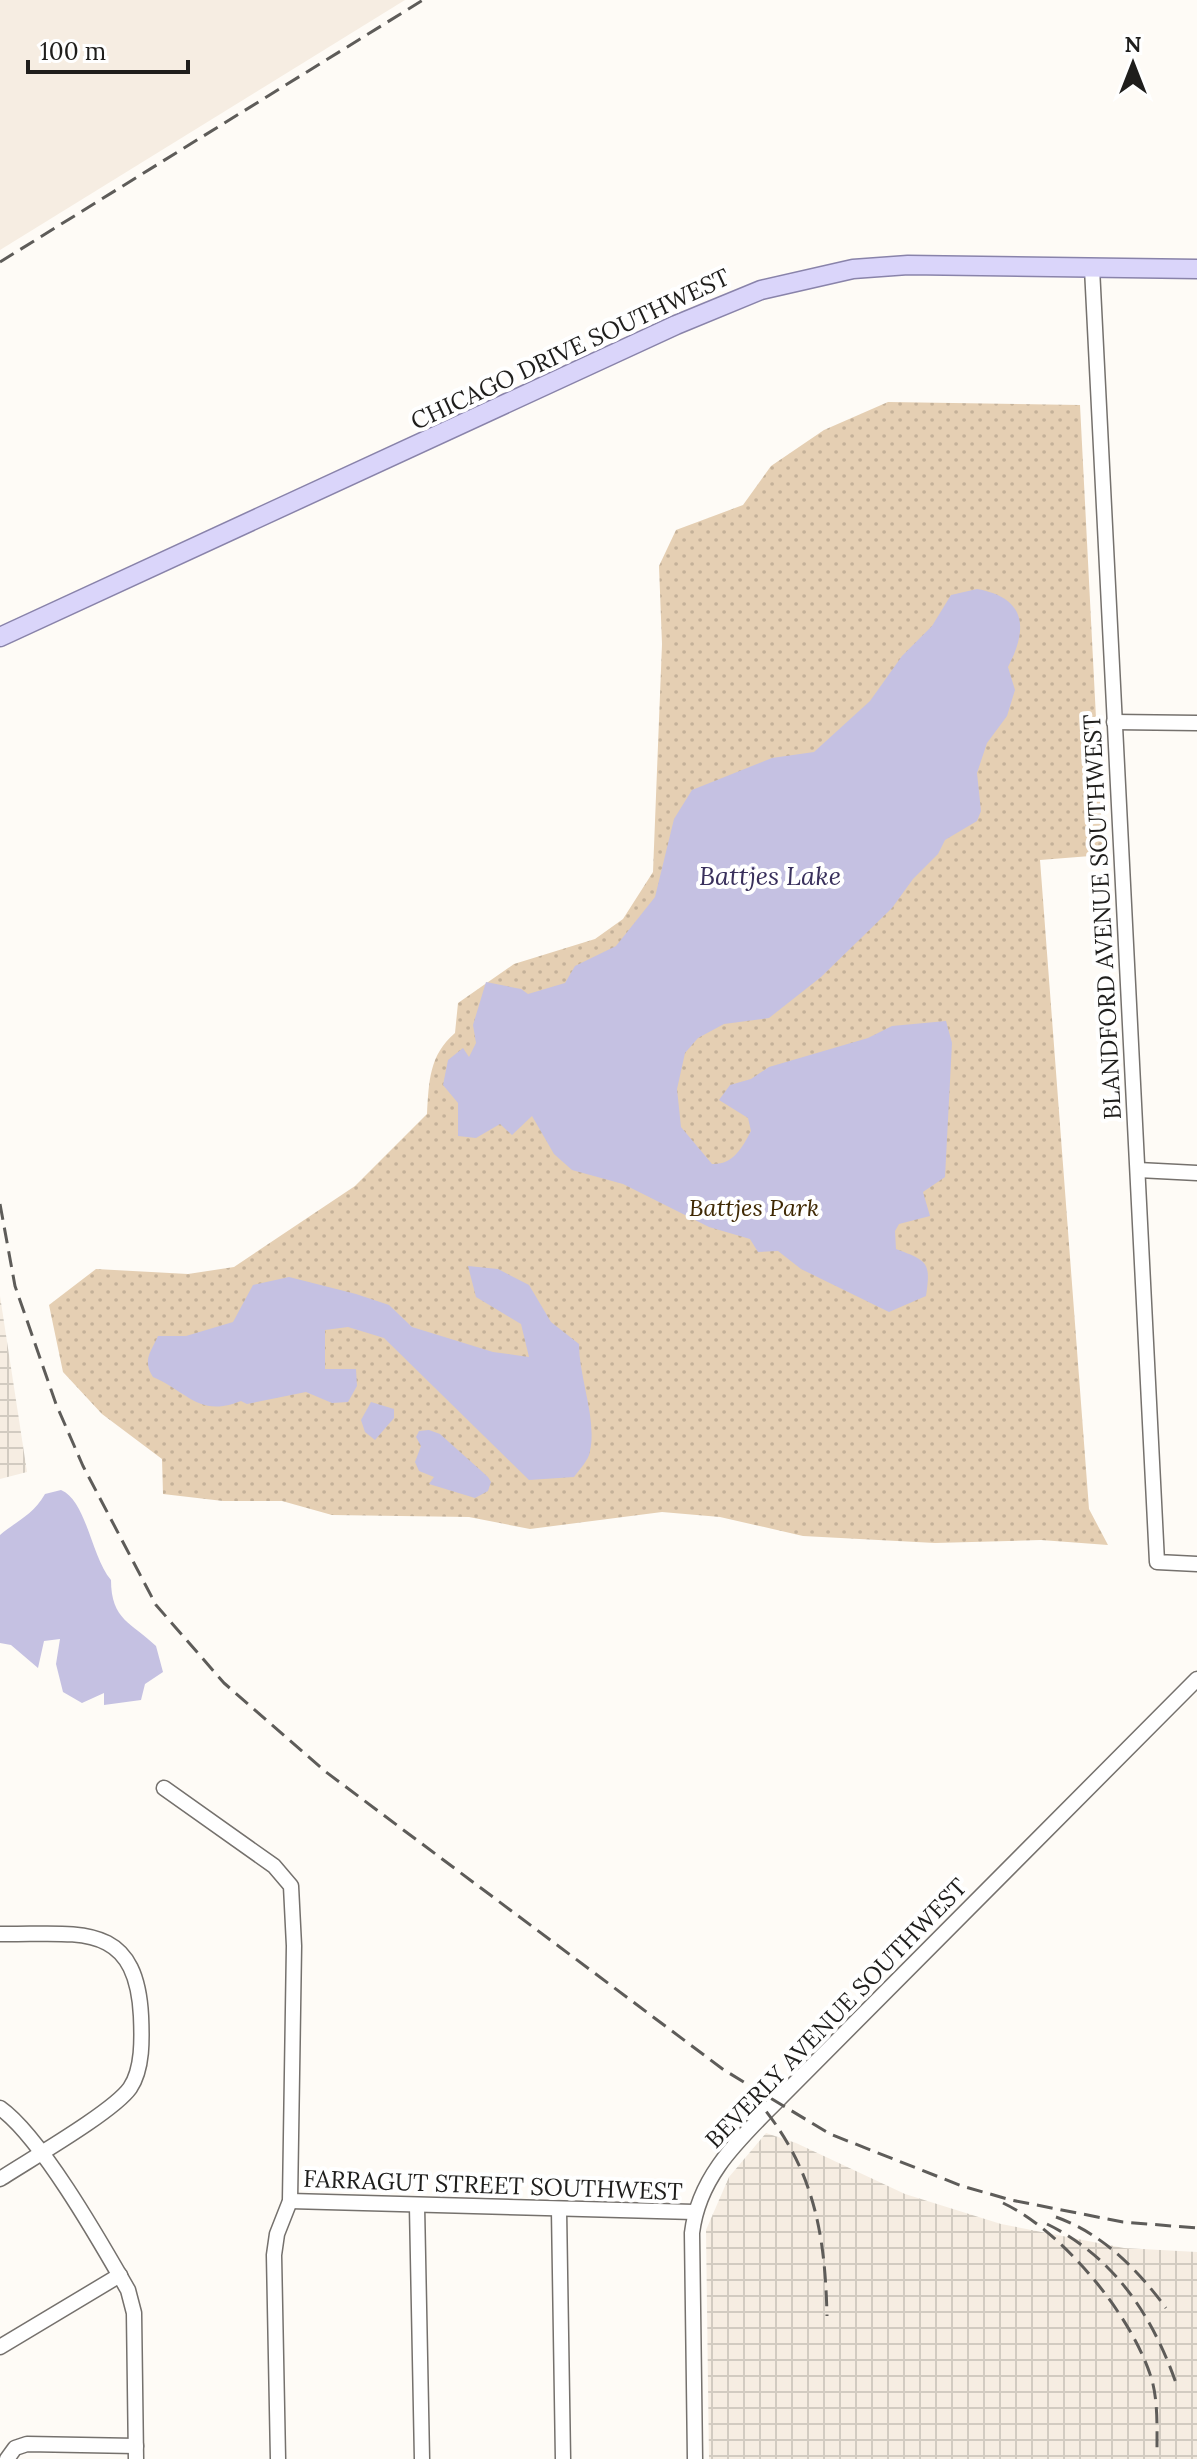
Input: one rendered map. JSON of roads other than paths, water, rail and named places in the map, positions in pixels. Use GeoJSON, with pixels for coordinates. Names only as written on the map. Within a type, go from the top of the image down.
{"type":"FeatureCollection","features":[{"type":"Feature","properties":{"kind":"main road","name":"CHICAGO DRIVE SOUTHWEST"},"geometry":{"type":"LineString","coordinates":[[0,637],[676,325],[761,290],[835,272],[887,266],[1197,269]]}},
{"type":"Feature","properties":{"kind":"street","name":"BLANDFORD AVENUE SOUTHWEST"},"geometry":{"type":"LineString","coordinates":[[1092,268],[1157,1562],[1197,1564]]}},
{"type":"Feature","properties":{"kind":"street"},"geometry":{"type":"LineString","coordinates":[[1114,722],[1197,723]]}},
{"type":"Feature","properties":{"kind":"street"},"geometry":{"type":"LineString","coordinates":[[1138,1170],[1197,1173]]}},
{"type":"Feature","properties":{"kind":"street","name":"BEVERLY AVENUE SOUTHWEST"},"geometry":{"type":"LineString","coordinates":[[695,2459],[694,2212],[716,2166],[1197,1679]]}},
{"type":"Feature","properties":{"kind":"street"},"geometry":{"type":"LineString","coordinates":[[164,1788],[274,1866],[285,1878],[293,1899],[290,2201],[277,2234],[274,2255],[278,2459]]}},
{"type":"Feature","properties":{"kind":"street"},"geometry":{"type":"LineString","coordinates":[[0,1934],[98,1939],[120,1949],[131,1961],[139,1981],[141,2011],[139,2063],[131,2087],[114,2104],[0,2179]]}},
{"type":"Feature","properties":{"kind":"street"},"geometry":{"type":"LineString","coordinates":[[0,2108],[41,2152],[120,2275],[134,2313],[136,2452],[27,2444],[15,2448],[7,2459]]}},
{"type":"Feature","properties":{"kind":"street","name":"FARRAGUT STREET SOUTHWEST"},"geometry":{"type":"LineString","coordinates":[[290,2201],[694,2212]]}},
{"type":"Feature","properties":{"kind":"street"},"geometry":{"type":"LineString","coordinates":[[417,2206],[422,2459]]}},
{"type":"Feature","properties":{"kind":"street"},"geometry":{"type":"LineString","coordinates":[[559,2210],[563,2459]]}},
{"type":"Feature","properties":{"kind":"street"},"geometry":{"type":"LineString","coordinates":[[0,2347],[120,2275]]}},
{"type":"Feature","properties":{"kind":"water","name":"Battjes Lake"},"geometry":{"type":"Polygon","coordinates":[[[977,589],[1006,600],[1019,617],[1020,628],[1019,640],[1008,667],[1015,690],[1007,716],[987,743],[977,773],[981,811],[977,821],[945,840],[938,854],[913,879],[892,908],[821,977],[769,1018],[724,1024],[698,1038],[685,1053],[677,1089],[681,1127],[712,1164],[719,1164],[736,1154],[751,1131],[748,1118],[719,1100],[730,1085],[751,1079],[769,1067],[868,1038],[892,1026],[946,1021],[952,1043],[945,1177],[923,1192],[930,1216],[899,1224],[895,1231],[896,1249],[925,1264],[928,1276],[926,1296],[889,1312],[801,1269],[778,1251],[758,1252],[750,1239],[709,1227],[623,1184],[572,1170],[554,1154],[532,1116],[512,1135],[500,1124],[476,1138],[458,1136],[458,1103],[443,1085],[448,1060],[463,1048],[469,1057],[476,1043],[473,1025],[486,982],[521,989],[528,994],[565,983],[575,966],[616,946],[655,897],[674,819],[692,790],[772,758],[814,752],[870,701],[902,656],[932,626],[951,595],[977,589]]]}},
{"type":"Feature","properties":{"kind":"water"},"geometry":{"type":"Polygon","coordinates":[[[468,1266],[498,1269],[529,1285],[551,1322],[579,1344],[592,1439],[588,1458],[574,1477],[529,1480],[384,1338],[348,1327],[325,1330],[325,1369],[356,1369],[357,1386],[348,1402],[332,1403],[306,1392],[214,1407],[194,1401],[153,1377],[148,1366],[158,1336],[186,1336],[233,1322],[253,1285],[289,1277],[389,1305],[412,1327],[493,1352],[529,1357],[521,1324],[476,1297],[468,1266]]]}},
{"type":"Feature","properties":{"kind":"water"},"geometry":{"type":"Polygon","coordinates":[[[371,1402],[394,1409],[394,1418],[375,1440],[365,1432],[361,1420],[371,1402]]]}},
{"type":"Feature","properties":{"kind":"water"},"geometry":{"type":"Polygon","coordinates":[[[429,1430],[440,1434],[488,1477],[491,1482],[488,1491],[475,1498],[429,1484],[434,1477],[419,1471],[415,1462],[421,1446],[416,1437],[419,1431],[429,1430]]]}},
{"type":"Feature","properties":{"kind":"water"},"geometry":{"type":"Polygon","coordinates":[[[61,1490],[70,1496],[83,1517],[98,1558],[111,1580],[119,1612],[156,1646],[163,1672],[145,1684],[141,1700],[104,1705],[104,1693],[82,1703],[63,1692],[56,1664],[60,1639],[44,1641],[38,1668],[11,1645],[0,1643],[0,1535],[30,1512],[45,1494],[61,1490]]]}},
{"type":"Feature","properties":{"kind":"railway"},"geometry":{"type":"LineString","coordinates":[[0,262],[423,0]]}},
{"type":"Feature","properties":{"kind":"railway"},"geometry":{"type":"LineString","coordinates":[[0,1204],[15,1286],[56,1404],[83,1466],[156,1605],[224,1683],[326,1772],[724,2070],[830,2134],[962,2186],[1011,2200],[1123,2222],[1197,2228]]}},
{"type":"Feature","properties":{"kind":"railway"},"geometry":{"type":"LineString","coordinates":[[751,2093],[788,2144],[811,2197],[823,2253],[827,2316]]}},
{"type":"Feature","properties":{"kind":"railway"},"geometry":{"type":"LineString","coordinates":[[1003,2203],[1048,2233],[1070,2253],[1110,2300],[1126,2325],[1153,2383],[1157,2448]]}},
{"type":"Feature","properties":{"kind":"railway"},"geometry":{"type":"LineString","coordinates":[[1056,2217],[1089,2233],[1118,2254],[1166,2308]]}},
{"type":"Feature","properties":{"kind":"railway"},"geometry":{"type":"LineString","coordinates":[[1047,2224],[1092,2253],[1128,2290],[1155,2334],[1176,2383]]}},
{"type":"Feature","properties":{"kind":"park label","name":"Battjes Park"},"geometry":{"type":"Point","coordinates":[754,1207]}}]}
